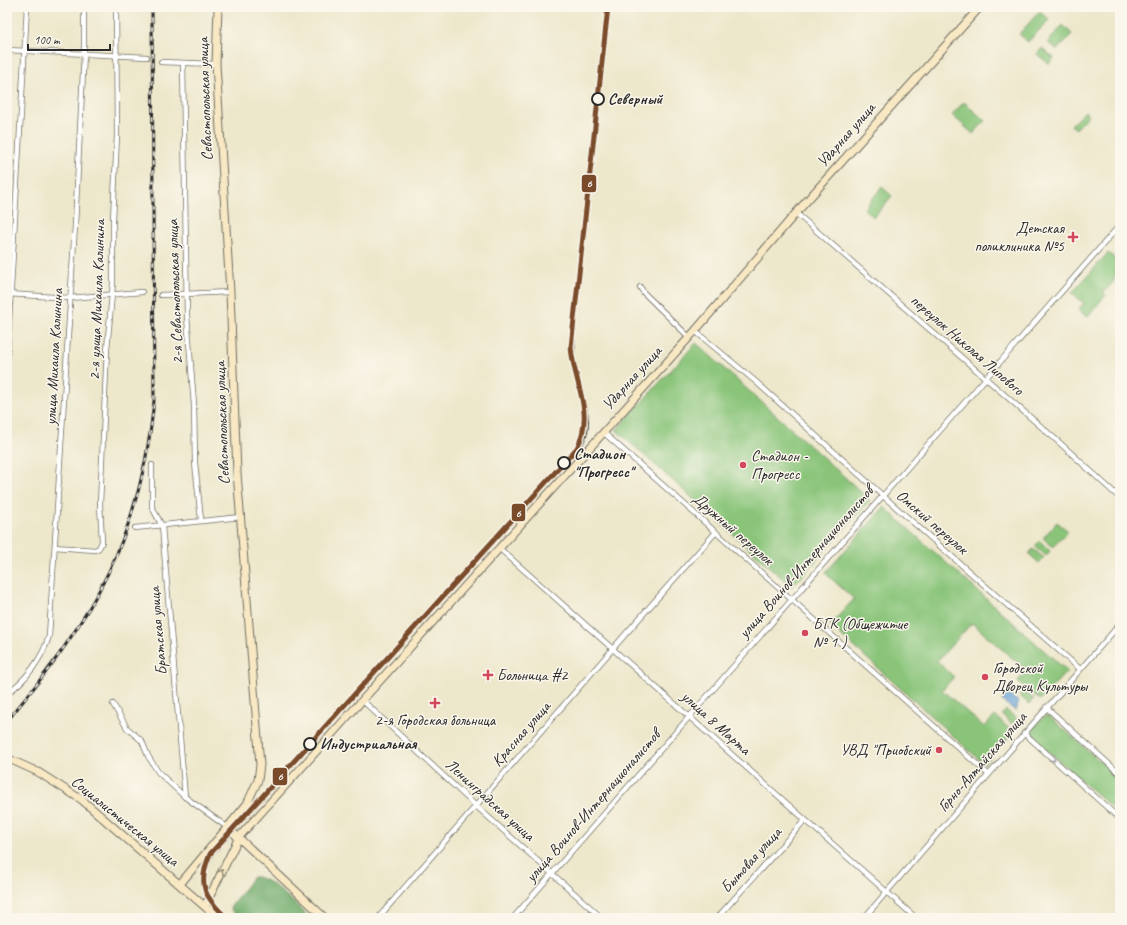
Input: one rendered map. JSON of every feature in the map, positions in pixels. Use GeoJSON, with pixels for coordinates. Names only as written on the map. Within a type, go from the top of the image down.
{"type":"FeatureCollection","features":[{"type":"Feature","properties":{"kind":"street"},"geometry":{"type":"LineString","coordinates":[[7,358],[8,294],[27,7]]}},
{"type":"Feature","properties":{"kind":"street","name":"улица Михаила Калинина"},"geometry":{"type":"LineString","coordinates":[[7,693],[24,678],[47,643],[50,628],[49,615],[67,380],[70,298],[84,53],[84,7]]}},
{"type":"Feature","properties":{"kind":"street","name":"2-я улица Михаила Калинина"},"geometry":{"type":"LineString","coordinates":[[55,547],[95,550],[101,544],[101,490],[107,349],[112,295],[113,220],[117,135],[116,7]]}},
{"type":"Feature","properties":{"kind":"street","name":"Севастопольская улица"},"geometry":{"type":"LineString","coordinates":[[180,884],[227,826],[241,813],[254,792],[258,780],[260,765],[237,473],[230,292],[216,64],[218,7]]}},
{"type":"Feature","properties":{"kind":"street","name":"Ударная улица"},"geometry":{"type":"LineString","coordinates":[[204,906],[238,837],[695,331],[796,213],[980,7]]}},
{"type":"Feature","properties":{"kind":"street"},"geometry":{"type":"LineString","coordinates":[[7,50],[147,57]]}},
{"type":"Feature","properties":{"kind":"street"},"geometry":{"type":"LineString","coordinates":[[161,62],[216,64]]}},
{"type":"Feature","properties":{"kind":"street","name":"2-я Севастопольская улица"},"geometry":{"type":"LineString","coordinates":[[183,62],[188,294],[187,316],[194,405],[195,463],[201,520]]}},
{"type":"Feature","properties":{"kind":"street","name":"переулок Николая Липового"},"geometry":{"type":"LineString","coordinates":[[796,213],[1120,498]]}},
{"type":"Feature","properties":{"kind":"street","name":"улица Воинов-Интернационалистов"},"geometry":{"type":"LineString","coordinates":[[513,918],[791,598],[986,379],[1120,225]]}},
{"type":"Feature","properties":{"kind":"street"},"geometry":{"type":"LineString","coordinates":[[640,287],[644,293],[689,337]]}},
{"type":"Feature","properties":{"kind":"street"},"geometry":{"type":"LineString","coordinates":[[8,294],[70,298],[142,292]]}},
{"type":"Feature","properties":{"kind":"street"},"geometry":{"type":"LineString","coordinates":[[160,294],[230,292]]}},
{"type":"Feature","properties":{"kind":"street","name":"Омский переулок"},"geometry":{"type":"LineString","coordinates":[[695,331],[755,381],[882,496],[1080,669]]}},
{"type":"Feature","properties":{"kind":"street","name":"Дружный переулок"},"geometry":{"type":"LineString","coordinates":[[603,432],[988,774]]}},
{"type":"Feature","properties":{"kind":"street","name":"Братская улица"},"geometry":{"type":"LineString","coordinates":[[152,465],[152,504],[162,526],[185,797]]}},
{"type":"Feature","properties":{"kind":"street"},"geometry":{"type":"LineString","coordinates":[[135,528],[241,517]]}},
{"type":"Feature","properties":{"kind":"street","name":"Красная улица"},"geometry":{"type":"LineString","coordinates":[[378,918],[716,532]]}},
{"type":"Feature","properties":{"kind":"street","name":"улица 8 Марта"},"geometry":{"type":"LineString","coordinates":[[499,548],[916,918]]}},
{"type":"Feature","properties":{"kind":"street","name":"Горно-Алтайская улица"},"geometry":{"type":"LineString","coordinates":[[864,918],[1046,707],[1120,624]]}},
{"type":"Feature","properties":{"kind":"street","name":"Ленинградская улица"},"geometry":{"type":"LineString","coordinates":[[362,700],[476,806],[602,918]]}},
{"type":"Feature","properties":{"kind":"street"},"geometry":{"type":"LineString","coordinates":[[113,704],[127,728],[142,741],[155,768],[185,797],[227,826],[325,918]]}},
{"type":"Feature","properties":{"kind":"street"},"geometry":{"type":"LineString","coordinates":[[1046,707],[1120,774]]}},
{"type":"Feature","properties":{"kind":"street"},"geometry":{"type":"LineString","coordinates":[[1024,733],[1120,819]]}},
{"type":"Feature","properties":{"kind":"street","name":"Социалистическая улица"},"geometry":{"type":"LineString","coordinates":[[7,758],[38,772],[82,800],[218,918]]}},
{"type":"Feature","properties":{"kind":"street","name":"Бытовая улица"},"geometry":{"type":"LineString","coordinates":[[718,918],[805,820]]}},
{"type":"Feature","properties":{"kind":"green space"},"geometry":{"type":"Polygon","coordinates":[[[1040,11],[1049,20],[1028,42],[1019,34],[1040,11]]]}},
{"type":"Feature","properties":{"kind":"green space"},"geometry":{"type":"Polygon","coordinates":[[[1063,25],[1072,34],[1057,50],[1048,42],[1063,25]]]}},
{"type":"Feature","properties":{"kind":"green space"},"geometry":{"type":"Polygon","coordinates":[[[1042,48],[1054,58],[1049,64],[1037,54],[1042,48]]]}},
{"type":"Feature","properties":{"kind":"green space"},"geometry":{"type":"Polygon","coordinates":[[[964,102],[985,121],[973,134],[952,115],[964,102]]]}},
{"type":"Feature","properties":{"kind":"green space"},"geometry":{"type":"Polygon","coordinates":[[[1085,111],[1089,115],[1076,129],[1071,125],[1085,111]]]}},
{"type":"Feature","properties":{"kind":"green space"},"geometry":{"type":"Polygon","coordinates":[[[882,187],[892,196],[874,217],[864,209],[882,187]]]}},
{"type":"Feature","properties":{"kind":"green space"},"geometry":{"type":"Polygon","coordinates":[[[1108,253],[1120,262],[1120,278],[1116,274],[1113,278],[1115,280],[1103,293],[1106,295],[1087,317],[1078,310],[1084,303],[1072,293],[1108,253]]]}},
{"type":"Feature","properties":{"kind":"green space","name":"Стадион - Прогресс"},"geometry":{"type":"Polygon","coordinates":[[[696,343],[870,500],[792,587],[616,430],[696,343]]]}},
{"type":"Feature","properties":{"kind":"green space"},"geometry":{"type":"Polygon","coordinates":[[[884,507],[1067,671],[1040,700],[1018,681],[1027,671],[972,623],[937,661],[954,677],[942,690],[984,727],[995,716],[1013,732],[984,764],[830,625],[854,599],[825,573],[884,507]]]}},
{"type":"Feature","properties":{"kind":"green space"},"geometry":{"type":"Polygon","coordinates":[[[1057,522],[1068,531],[1053,547],[1043,538],[1057,522]]]}},
{"type":"Feature","properties":{"kind":"green space"},"geometry":{"type":"Polygon","coordinates":[[[1040,541],[1050,551],[1046,556],[1035,546],[1040,541]]]}},
{"type":"Feature","properties":{"kind":"green space"},"geometry":{"type":"Polygon","coordinates":[[[1033,549],[1044,558],[1039,563],[1029,554],[1033,549]]]}},
{"type":"Feature","properties":{"kind":"green space"},"geometry":{"type":"Polygon","coordinates":[[[1023,690],[1034,699],[1029,704],[1019,695],[1023,690]]]}},
{"type":"Feature","properties":{"kind":"green space"},"geometry":{"type":"Polygon","coordinates":[[[1006,710],[1017,719],[1012,724],[1002,715],[1006,710]]]}},
{"type":"Feature","properties":{"kind":"green space"},"geometry":{"type":"Polygon","coordinates":[[[1045,716],[1050,717],[1120,779],[1120,815],[1032,737],[1031,729],[1045,716]]]}},
{"type":"Feature","properties":{"kind":"green space"},"geometry":{"type":"Polygon","coordinates":[[[253,877],[260,878],[275,886],[310,918],[237,918],[230,908],[253,877]]]}},
{"type":"Feature","properties":{"kind":"water"},"geometry":{"type":"Polygon","coordinates":[[[1005,694],[1008,694],[1019,702],[1016,711],[1002,701],[1005,694]]]}},
{"type":"Feature","properties":{"kind":"tram line"},"geometry":{"type":"LineString","coordinates":[[232,918],[217,904],[208,891],[207,876],[213,856],[580,449],[585,439],[588,428],[588,418],[587,408],[576,368],[575,337],[611,7]]}},
{"type":"Feature","properties":{"kind":"railway"},"geometry":{"type":"LineString","coordinates":[[7,721],[64,647],[88,610],[108,573],[124,535],[138,494],[147,450],[154,401],[152,7]]}},
{"type":"Feature","properties":{"kind":"transit line","name":"6"},"geometry":{"type":"LineString","coordinates":[[227,918],[213,903],[205,889],[204,874],[210,854],[577,448],[582,435],[584,410],[571,347],[608,7]]}},
{"type":"Feature","properties":{"kind":"place","name":"Северный"},"geometry":{"type":"Point","coordinates":[598,99]}},
{"type":"Feature","properties":{"kind":"place","name":"Детская поликлиника №5"},"geometry":{"type":"Point","coordinates":[1073,237]}},
{"type":"Feature","properties":{"kind":"place","name":"Стадион \"Прогресс\""},"geometry":{"type":"Point","coordinates":[564,463]}},
{"type":"Feature","properties":{"kind":"place","name":"Стадион - Прогресс"},"geometry":{"type":"Point","coordinates":[743,465]}},
{"type":"Feature","properties":{"kind":"place","name":"БГК (Общежитие № 1 )"},"geometry":{"type":"Point","coordinates":[805,633]}},
{"type":"Feature","properties":{"kind":"place","name":"Больница #2"},"geometry":{"type":"Point","coordinates":[488,675]}},
{"type":"Feature","properties":{"kind":"place","name":"Городской Дворец Культуры"},"geometry":{"type":"Point","coordinates":[985,677]}},
{"type":"Feature","properties":{"kind":"place","name":"2-я Городская больница"},"geometry":{"type":"Point","coordinates":[435,703]}},
{"type":"Feature","properties":{"kind":"place","name":"Индустриальная"},"geometry":{"type":"Point","coordinates":[310,744]}},
{"type":"Feature","properties":{"kind":"place","name":"УВД \"Приобский"},"geometry":{"type":"Point","coordinates":[939,750]}}]}
